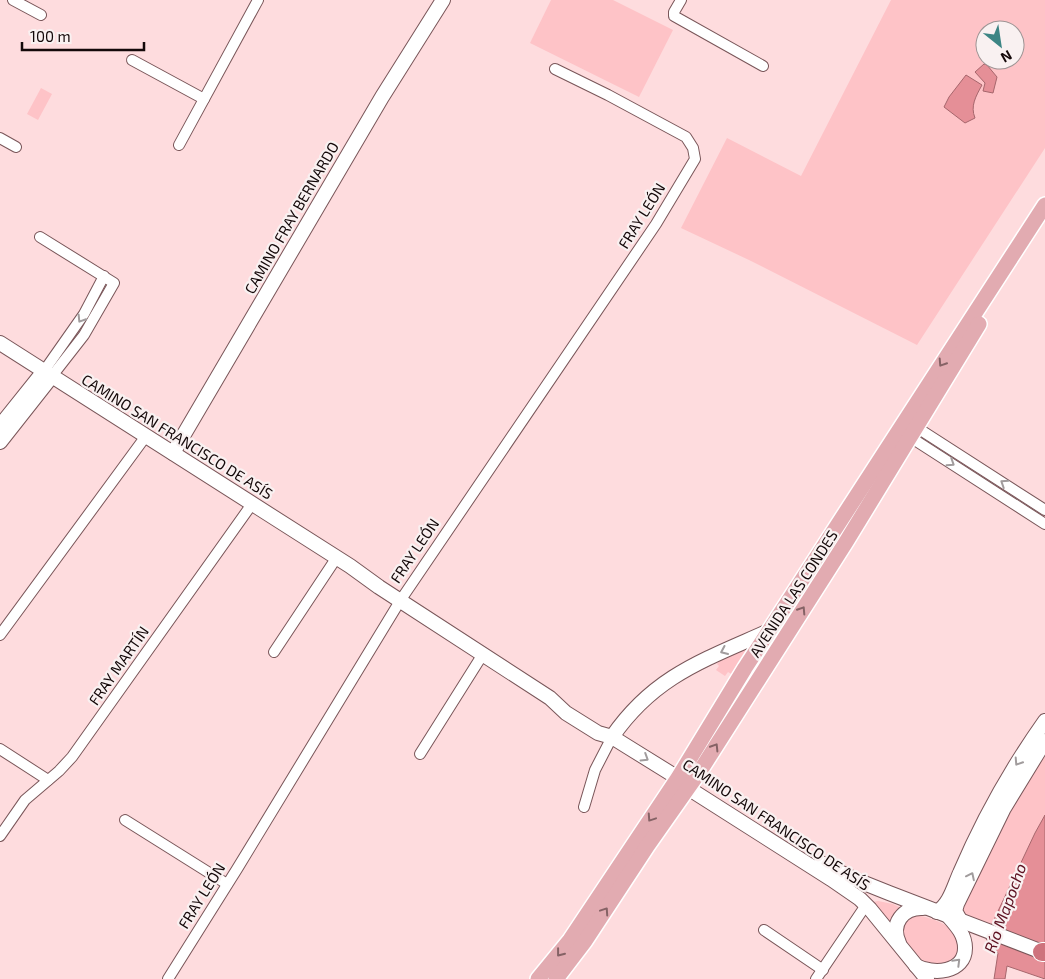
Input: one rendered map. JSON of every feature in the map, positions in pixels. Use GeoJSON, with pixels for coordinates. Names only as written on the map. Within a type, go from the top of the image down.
{"type":"FeatureCollection","features":[{"type":"Feature","properties":{"kind":"main road","name":"CAMINO FRAY BERNARDO"},"geometry":{"type":"LineString","coordinates":[[173,454],[373,113],[442,0]]}},
{"type":"Feature","properties":{"kind":"main road","name":"AVENIDA LAS CONDES"},"geometry":{"type":"LineString","coordinates":[[556,979],[585,941],[648,845],[769,631],[1045,205]]}},
{"type":"Feature","properties":{"kind":"main road","name":"AVENIDA LAS CONDES"},"geometry":{"type":"LineString","coordinates":[[538,979],[570,940],[683,783],[700,771],[814,592],[981,321],[1045,222]]}},
{"type":"Feature","properties":{"kind":"main road","name":"CAMINO SAN FRANCISCO DE ASÍS"},"geometry":{"type":"LineString","coordinates":[[0,343],[337,557],[400,601],[550,698],[565,702],[598,722],[612,737],[831,879],[866,904],[926,979]]}},
{"type":"Feature","properties":{"kind":"main road"},"geometry":{"type":"LineString","coordinates":[[0,442],[18,411],[48,374]]}},
{"type":"Feature","properties":{"kind":"main road"},"geometry":{"type":"LineString","coordinates":[[0,426],[18,411]]}},
{"type":"Feature","properties":{"kind":"main road"},"geometry":{"type":"LineString","coordinates":[[810,569],[815,578],[814,592]]}},
{"type":"Feature","properties":{"kind":"main road"},"geometry":{"type":"LineString","coordinates":[[612,737],[640,703],[664,683],[697,664],[769,631]]}},
{"type":"Feature","properties":{"kind":"main road"},"geometry":{"type":"LineString","coordinates":[[943,914],[971,847],[997,795],[1045,721]]}},
{"type":"Feature","properties":{"kind":"main road"},"geometry":{"type":"LineString","coordinates":[[899,944],[896,925],[903,914],[914,908],[943,914],[955,911],[1004,808],[1045,741]]}},
{"type":"Feature","properties":{"kind":"main road","name":"CAMINO SAN FRANCISCO DE ASÍS"},"geometry":{"type":"LineString","coordinates":[[700,771],[702,782],[710,792],[835,870],[1044,953]]}},
{"type":"Feature","properties":{"kind":"main road"},"geometry":{"type":"LineString","coordinates":[[866,904],[877,895],[889,893]]}},
{"type":"Feature","properties":{"kind":"main road"},"geometry":{"type":"LineString","coordinates":[[913,964],[929,971],[941,972],[952,968],[960,961],[964,952],[964,941],[959,930],[943,914]]}},
{"type":"Feature","properties":{"kind":"street"},"geometry":{"type":"LineString","coordinates":[[13,0],[41,15]]}},
{"type":"Feature","properties":{"kind":"street"},"geometry":{"type":"LineString","coordinates":[[179,145],[258,0]]}},
{"type":"Feature","properties":{"kind":"street"},"geometry":{"type":"LineString","coordinates":[[680,0],[674,16],[763,66]]}},
{"type":"Feature","properties":{"kind":"street"},"geometry":{"type":"LineString","coordinates":[[132,60],[204,99]]}},
{"type":"Feature","properties":{"kind":"street","name":"FRAY LEÓN"},"geometry":{"type":"LineString","coordinates":[[168,979],[400,601],[656,224],[695,159],[693,148],[686,138],[608,95],[555,70]]}},
{"type":"Feature","properties":{"kind":"street"},"geometry":{"type":"LineString","coordinates":[[0,138],[16,147]]}},
{"type":"Feature","properties":{"kind":"street"},"geometry":{"type":"LineString","coordinates":[[40,237],[114,283],[84,335],[48,374]]}},
{"type":"Feature","properties":{"kind":"street"},"geometry":{"type":"LineString","coordinates":[[48,374],[104,276]]}},
{"type":"Feature","properties":{"kind":"street"},"geometry":{"type":"LineString","coordinates":[[913,432],[984,470],[1045,510]]}},
{"type":"Feature","properties":{"kind":"street"},"geometry":{"type":"LineString","coordinates":[[913,432],[978,481],[1045,524]]}},
{"type":"Feature","properties":{"kind":"street"},"geometry":{"type":"LineString","coordinates":[[0,635],[146,436]]}},
{"type":"Feature","properties":{"kind":"street"},"geometry":{"type":"LineString","coordinates":[[978,481],[984,470]]}},
{"type":"Feature","properties":{"kind":"street","name":"FRAY MARTÍN"},"geometry":{"type":"LineString","coordinates":[[0,836],[25,800],[72,757],[252,504]]}},
{"type":"Feature","properties":{"kind":"street"},"geometry":{"type":"LineString","coordinates":[[274,652],[337,557]]}},
{"type":"Feature","properties":{"kind":"street"},"geometry":{"type":"LineString","coordinates":[[420,754],[483,654]]}},
{"type":"Feature","properties":{"kind":"street"},"geometry":{"type":"LineString","coordinates":[[584,807],[595,770],[612,737]]}},
{"type":"Feature","properties":{"kind":"street"},"geometry":{"type":"LineString","coordinates":[[0,749],[48,780]]}},
{"type":"Feature","properties":{"kind":"street"},"geometry":{"type":"LineString","coordinates":[[125,820],[227,884]]}},
{"type":"Feature","properties":{"kind":"street"},"geometry":{"type":"LineString","coordinates":[[764,930],[820,975],[866,904]]}},
{"type":"Feature","properties":{"kind":"shaded area"},"geometry":{"type":"Polygon","coordinates":[[[551,0],[613,0],[673,30],[639,97],[530,43],[551,0]]]}},
{"type":"Feature","properties":{"kind":"shaded area"},"geometry":{"type":"Polygon","coordinates":[[[891,0],[1045,0],[1045,148],[917,345],[749,260],[681,228],[727,138],[801,176],[891,0]]]}},
{"type":"Feature","properties":{"kind":"shaded area"},"geometry":{"type":"Polygon","coordinates":[[[41,88],[52,94],[38,120],[27,114],[41,88]]]}},
{"type":"Feature","properties":{"kind":"shaded area"},"geometry":{"type":"Polygon","coordinates":[[[744,649],[747,652],[733,675],[728,672],[725,676],[716,670],[719,666],[717,664],[722,658],[744,649]]]}},
{"type":"Feature","properties":{"kind":"shaded area"},"geometry":{"type":"Polygon","coordinates":[[[1045,756],[1045,815],[991,926],[967,918],[962,912],[989,851],[1021,793],[1045,756]]]}},
{"type":"Feature","properties":{"kind":"shaded area"},"geometry":{"type":"Polygon","coordinates":[[[878,901],[901,908],[891,926],[873,905],[873,902],[878,901]]]}},
{"type":"Feature","properties":{"kind":"shaded area"},"geometry":{"type":"Polygon","coordinates":[[[915,914],[941,923],[955,935],[959,950],[958,955],[946,966],[928,965],[918,957],[902,937],[902,923],[915,914]]]}},
{"type":"Feature","properties":{"kind":"water"},"geometry":{"type":"Polygon","coordinates":[[[977,70],[991,70],[997,77],[993,93],[983,91],[985,83],[975,72],[977,70]]]}},
{"type":"Feature","properties":{"kind":"water"},"geometry":{"type":"Polygon","coordinates":[[[966,75],[982,85],[973,105],[975,118],[965,123],[944,107],[949,97],[966,75]]]}},
{"type":"Feature","properties":{"kind":"water","name":"Río Mapocho"},"geometry":{"type":"Polygon","coordinates":[[[1045,815],[1045,979],[1007,966],[1005,979],[994,979],[998,953],[986,939],[1045,815]]]}}]}
